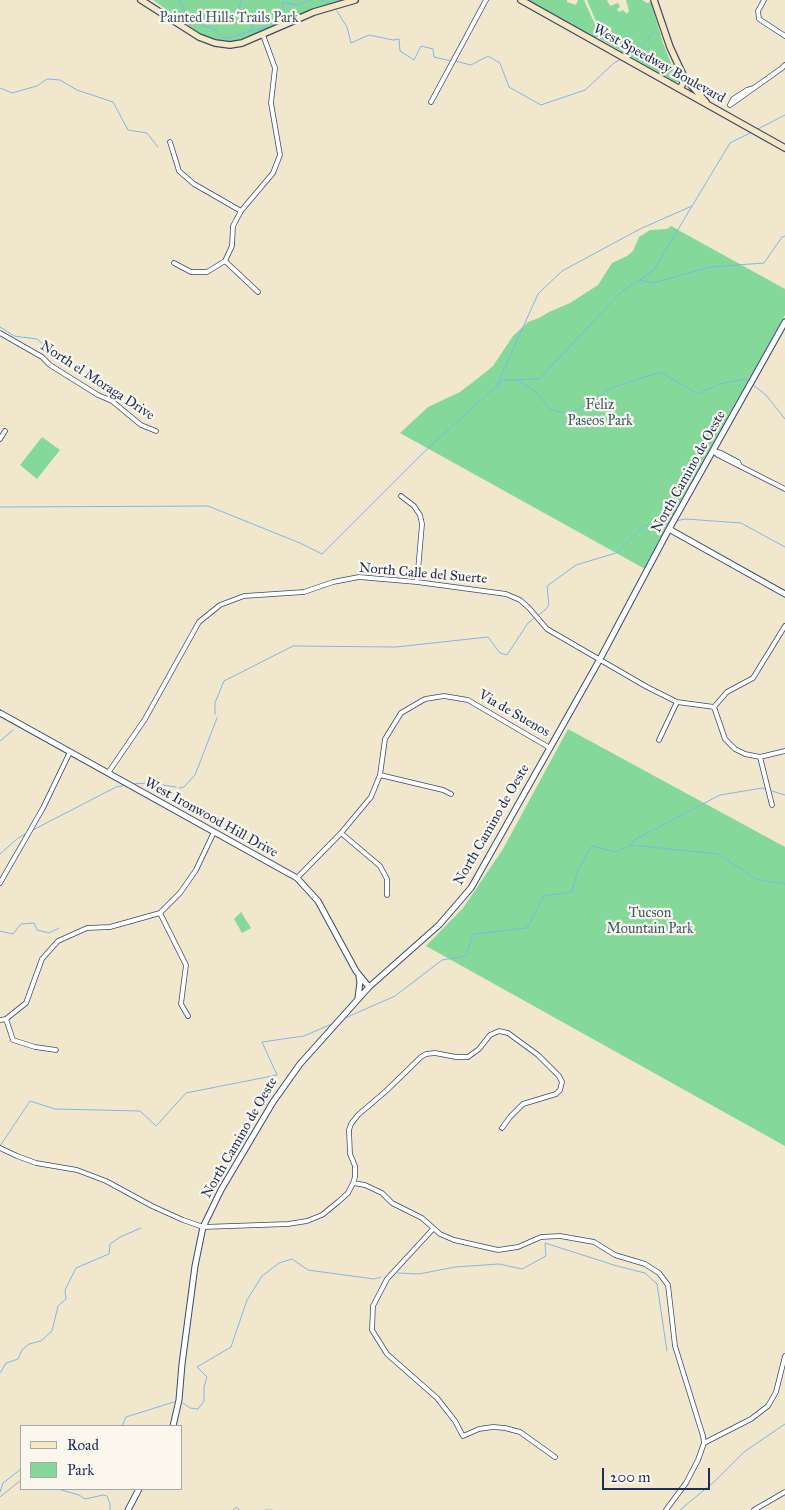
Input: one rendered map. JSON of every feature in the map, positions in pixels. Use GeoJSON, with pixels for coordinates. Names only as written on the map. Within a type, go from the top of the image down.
{"type":"FeatureCollection","features":[{"type":"Feature","properties":{"kind":"main road"},"geometry":{"type":"LineString","coordinates":[[142,0],[191,33],[215,43],[230,45],[242,43],[263,35],[314,12],[355,0]]}},
{"type":"Feature","properties":{"kind":"main road","name":"West Speedway Boulevard"},"geometry":{"type":"LineString","coordinates":[[521,0],[785,148]]}},
{"type":"Feature","properties":{"kind":"main road"},"geometry":{"type":"LineString","coordinates":[[654,0],[670,47],[683,75],[684,81],[680,89]]}},
{"type":"Feature","properties":{"kind":"main road"},"geometry":{"type":"LineString","coordinates":[[683,75],[713,108]]}},
{"type":"Feature","properties":{"kind":"street"},"geometry":{"type":"LineString","coordinates":[[430,102],[486,0]]}},
{"type":"Feature","properties":{"kind":"street"},"geometry":{"type":"LineString","coordinates":[[764,0],[756,18],[785,36]]}},
{"type":"Feature","properties":{"kind":"street"},"geometry":{"type":"LineString","coordinates":[[174,263],[191,272],[207,272],[225,261],[232,246],[234,226],[241,211],[273,174],[280,155],[271,103],[275,68],[263,35]]}},
{"type":"Feature","properties":{"kind":"street"},"geometry":{"type":"LineString","coordinates":[[723,114],[733,99],[754,88],[785,65]]}},
{"type":"Feature","properties":{"kind":"street"},"geometry":{"type":"LineString","coordinates":[[170,142],[179,171],[194,184],[241,211]]}},
{"type":"Feature","properties":{"kind":"street"},"geometry":{"type":"LineString","coordinates":[[225,261],[258,292]]}},
{"type":"Feature","properties":{"kind":"street","name":"North Camino de Oeste"},"geometry":{"type":"LineString","coordinates":[[173,1425],[179,1400],[195,1266],[204,1227],[211,1210],[288,1079],[368,988],[439,925],[471,888],[600,659],[669,529],[785,322]]}},
{"type":"Feature","properties":{"kind":"street","name":"North el Moraga Drive"},"geometry":{"type":"LineString","coordinates":[[0,333],[42,357],[50,365],[98,395],[112,401],[141,425],[156,432]]}},
{"type":"Feature","properties":{"kind":"street"},"geometry":{"type":"LineString","coordinates":[[0,439],[5,431]]}},
{"type":"Feature","properties":{"kind":"street"},"geometry":{"type":"LineString","coordinates":[[713,451],[785,489]]}},
{"type":"Feature","properties":{"kind":"street"},"geometry":{"type":"LineString","coordinates":[[401,496],[414,506],[420,515],[422,524],[416,582]]}},
{"type":"Feature","properties":{"kind":"street"},"geometry":{"type":"LineString","coordinates":[[669,529],[785,594]]}},
{"type":"Feature","properties":{"kind":"street","name":"North Calle del Suerte"},"geometry":{"type":"LineString","coordinates":[[108,773],[145,719],[199,622],[220,605],[244,596],[304,592],[333,582],[359,577],[416,582],[506,594],[520,600],[547,629],[647,687],[677,702],[714,707]]}},
{"type":"Feature","properties":{"kind":"street"},"geometry":{"type":"LineString","coordinates":[[785,626],[753,678],[727,692],[714,707],[725,739],[734,749],[745,754],[760,757],[785,751]]}},
{"type":"Feature","properties":{"kind":"street","name":"Via de Suenos"},"geometry":{"type":"LineString","coordinates":[[380,776],[385,739],[401,713],[425,699],[444,696],[468,700],[550,748]]}},
{"type":"Feature","properties":{"kind":"street"},"geometry":{"type":"LineString","coordinates":[[659,740],[677,702]]}},
{"type":"Feature","properties":{"kind":"street","name":"West Ironwood Hill Drive"},"geometry":{"type":"LineString","coordinates":[[0,713],[297,878],[318,901],[358,975],[368,988]]}},
{"type":"Feature","properties":{"kind":"street"},"geometry":{"type":"LineString","coordinates":[[0,883],[43,808],[70,752]]}},
{"type":"Feature","properties":{"kind":"street"},"geometry":{"type":"LineString","coordinates":[[760,757],[772,805]]}},
{"type":"Feature","properties":{"kind":"street"},"geometry":{"type":"LineString","coordinates":[[297,878],[341,833],[371,797],[380,776],[443,790],[451,794]]}},
{"type":"Feature","properties":{"kind":"street"},"geometry":{"type":"LineString","coordinates":[[0,1020],[6,1019],[26,1003],[42,959],[58,941],[88,928],[110,927],[160,913],[180,893],[196,870],[214,832]]}},
{"type":"Feature","properties":{"kind":"street"},"geometry":{"type":"LineString","coordinates":[[341,833],[380,866],[387,879],[387,895]]}},
{"type":"Feature","properties":{"kind":"street"},"geometry":{"type":"LineString","coordinates":[[160,913],[186,965],[181,1004],[188,1016]]}},
{"type":"Feature","properties":{"kind":"street"},"geometry":{"type":"LineString","coordinates":[[357,1001],[360,982],[358,975]]}},
{"type":"Feature","properties":{"kind":"street"},"geometry":{"type":"LineString","coordinates":[[6,1019],[13,1040],[35,1047],[56,1050]]}},
{"type":"Feature","properties":{"kind":"street"},"geometry":{"type":"LineString","coordinates":[[0,1148],[36,1163],[77,1170],[99,1178],[152,1206],[204,1227],[288,1224],[307,1221],[322,1215],[338,1202],[348,1193],[353,1183],[355,1166],[350,1154],[349,1130],[358,1114],[386,1091],[420,1057],[436,1053],[468,1057],[499,1030],[508,1033],[538,1055],[559,1076],[562,1082],[560,1090],[556,1094],[530,1100],[523,1104],[502,1128]]}},
{"type":"Feature","properties":{"kind":"street"},"geometry":{"type":"LineString","coordinates":[[353,1183],[364,1185],[382,1193],[392,1203],[422,1218],[432,1229],[446,1237],[498,1250],[518,1247],[541,1237],[553,1236],[589,1241],[600,1245],[623,1259],[645,1264],[659,1273],[668,1285],[674,1346],[704,1443],[686,1484],[666,1510]]}},
{"type":"Feature","properties":{"kind":"street"},"geometry":{"type":"LineString","coordinates":[[432,1229],[386,1279],[373,1306],[372,1330],[387,1354],[437,1398],[455,1421],[463,1436],[480,1429],[505,1428],[520,1432],[555,1457]]}},
{"type":"Feature","properties":{"kind":"street"},"geometry":{"type":"LineString","coordinates":[[704,1443],[752,1420],[768,1406],[776,1392],[785,1356]]}},
{"type":"Feature","properties":{"kind":"street"},"geometry":{"type":"LineString","coordinates":[[128,1510],[138,1490]]}},
{"type":"Feature","properties":{"kind":"street"},"geometry":{"type":"LineString","coordinates":[[754,1510],[785,1492]]}},
{"type":"Feature","properties":{"kind":"green space","name":"Painted Hills Trails Park"},"geometry":{"type":"Polygon","coordinates":[[[153,0],[343,0],[304,13],[259,35],[234,42],[223,42],[202,35],[153,0]]]}},
{"type":"Feature","properties":{"kind":"green space"},"geometry":{"type":"Polygon","coordinates":[[[526,0],[567,0],[567,2],[576,5],[578,0],[584,0],[598,31],[598,37],[594,38],[526,0]]]}},
{"type":"Feature","properties":{"kind":"green space"},"geometry":{"type":"Polygon","coordinates":[[[587,0],[607,0],[610,6],[618,3],[620,7],[617,9],[619,12],[623,10],[627,14],[629,11],[626,0],[651,2],[663,43],[672,66],[681,79],[680,82],[675,82],[600,39],[600,31],[587,0]]]}},
{"type":"Feature","properties":{"kind":"green space","name":"Feliz Paseos Park"},"geometry":{"type":"Polygon","coordinates":[[[671,226],[785,289],[785,315],[645,569],[400,433],[428,407],[460,392],[493,366],[513,336],[528,322],[570,303],[598,285],[612,263],[633,251],[639,237],[650,230],[667,229],[671,226]]]}},
{"type":"Feature","properties":{"kind":"green space"},"geometry":{"type":"Polygon","coordinates":[[[42,437],[60,450],[37,479],[20,465],[42,437]]]}},
{"type":"Feature","properties":{"kind":"green space","name":"Tucson Mountain Park"},"geometry":{"type":"Polygon","coordinates":[[[568,729],[785,847],[785,1146],[426,946],[463,908],[503,849],[568,729]]]}},
{"type":"Feature","properties":{"kind":"green space"},"geometry":{"type":"Polygon","coordinates":[[[241,912],[251,928],[242,933],[234,919],[241,912]]]}},
{"type":"Feature","properties":{"kind":"waterway"},"geometry":{"type":"LineString","coordinates":[[179,0],[192,22],[214,29],[223,37],[229,38],[250,31],[253,27],[249,18],[238,16],[241,0]]}},
{"type":"Feature","properties":{"kind":"waterway"},"geometry":{"type":"LineString","coordinates":[[250,31],[270,27],[277,23],[282,16],[283,2],[298,5],[311,0]]}},
{"type":"Feature","properties":{"kind":"waterway"},"geometry":{"type":"LineString","coordinates":[[321,0],[329,3]]}},
{"type":"Feature","properties":{"kind":"waterway"},"geometry":{"type":"LineString","coordinates":[[337,11],[347,27],[351,43],[369,35],[393,40],[399,39],[400,51],[414,60],[421,46],[433,49],[434,57],[451,61]]}},
{"type":"Feature","properties":{"kind":"waterway"},"geometry":{"type":"LineString","coordinates":[[628,56],[636,51],[655,31]]}},
{"type":"Feature","properties":{"kind":"waterway"},"geometry":{"type":"LineString","coordinates":[[455,61],[471,65],[488,56],[500,63],[509,87],[541,105],[585,90],[614,63],[621,59]]}},
{"type":"Feature","properties":{"kind":"waterway"},"geometry":{"type":"LineString","coordinates":[[0,88],[12,93],[37,86],[47,79],[60,80],[77,90],[113,102],[128,130],[147,133],[158,147]]}},
{"type":"Feature","properties":{"kind":"waterway"},"geometry":{"type":"LineString","coordinates":[[758,129],[785,115]]}},
{"type":"Feature","properties":{"kind":"waterway"},"geometry":{"type":"LineString","coordinates":[[0,507],[208,506],[300,543],[322,554],[423,453],[503,380],[539,379],[621,292],[653,271],[730,143],[752,132]]}},
{"type":"Feature","properties":{"kind":"waterway"},"geometry":{"type":"LineString","coordinates":[[497,385],[538,294],[562,271],[640,229],[692,206]]}},
{"type":"Feature","properties":{"kind":"waterway"},"geometry":{"type":"LineString","coordinates":[[640,280],[653,283],[710,267],[764,263],[782,237],[785,236]]}},
{"type":"Feature","properties":{"kind":"waterway"},"geometry":{"type":"LineString","coordinates":[[0,327],[14,336],[37,339],[83,378],[102,385]]}},
{"type":"Feature","properties":{"kind":"waterway"},"geometry":{"type":"LineString","coordinates":[[518,380],[536,392],[550,409],[569,414],[596,401],[608,389],[660,372],[698,394],[719,384],[745,379],[750,383]]}},
{"type":"Feature","properties":{"kind":"waterway"},"geometry":{"type":"LineString","coordinates":[[753,385],[766,395],[785,419]]}},
{"type":"Feature","properties":{"kind":"waterway"},"geometry":{"type":"LineString","coordinates":[[675,521],[686,519],[741,523],[785,547]]}},
{"type":"Feature","properties":{"kind":"waterway"},"geometry":{"type":"LineString","coordinates":[[215,714],[215,703],[224,681],[293,646],[396,647],[488,637],[500,653],[507,655],[528,623],[549,605],[547,586],[576,565],[616,553],[644,526],[671,522]]}},
{"type":"Feature","properties":{"kind":"waterway"},"geometry":{"type":"LineString","coordinates":[[179,788],[184,787],[195,775],[217,718]]}},
{"type":"Feature","properties":{"kind":"waterway"},"geometry":{"type":"LineString","coordinates":[[0,741],[13,730]]}},
{"type":"Feature","properties":{"kind":"waterway"},"geometry":{"type":"LineString","coordinates":[[129,784],[150,783],[176,787]]}},
{"type":"Feature","properties":{"kind":"waterway"},"geometry":{"type":"LineString","coordinates":[[31,831],[116,787],[126,785]]}},
{"type":"Feature","properties":{"kind":"waterway"},"geometry":{"type":"LineString","coordinates":[[343,1019],[395,996],[442,960],[466,956],[473,934],[527,928],[544,896],[572,892],[578,870],[592,846],[616,852],[631,845],[634,840],[720,795],[762,788],[785,795]]}},
{"type":"Feature","properties":{"kind":"waterway"},"geometry":{"type":"LineString","coordinates":[[0,854],[18,838],[27,833]]}},
{"type":"Feature","properties":{"kind":"waterway"},"geometry":{"type":"LineString","coordinates":[[631,845],[718,854],[756,879],[785,884]]}},
{"type":"Feature","properties":{"kind":"waterway"},"geometry":{"type":"LineString","coordinates":[[0,931],[13,934],[21,924],[34,923],[37,930],[49,933],[59,928]]}},
{"type":"Feature","properties":{"kind":"waterway"},"geometry":{"type":"LineString","coordinates":[[0,1146],[30,1101],[55,1109],[140,1111],[156,1126],[186,1093],[277,1075],[262,1042],[304,1036],[334,1023]]}},
{"type":"Feature","properties":{"kind":"waterway"},"geometry":{"type":"LineString","coordinates":[[0,1373],[6,1363],[18,1359],[22,1350],[29,1344],[41,1341],[52,1331],[58,1306],[66,1299],[65,1290],[76,1268],[109,1254],[110,1244],[120,1237],[141,1228]]}},
{"type":"Feature","properties":{"kind":"waterway"},"geometry":{"type":"LineString","coordinates":[[398,1273],[419,1274],[455,1267],[499,1264],[522,1269],[546,1256],[545,1243],[645,1273],[657,1284],[667,1351]]}},
{"type":"Feature","properties":{"kind":"waterway"},"geometry":{"type":"LineString","coordinates":[[183,1403],[190,1408],[198,1409],[204,1401],[204,1387],[207,1377],[197,1367],[231,1347],[247,1300],[262,1276],[279,1263],[292,1259],[308,1270],[374,1279],[381,1277]]}},
{"type":"Feature","properties":{"kind":"waterway"},"geometry":{"type":"LineString","coordinates":[[122,1425],[126,1417],[174,1402]]}},
{"type":"Feature","properties":{"kind":"waterway"},"geometry":{"type":"LineString","coordinates":[[680,1510],[715,1481],[744,1452],[785,1424]]}},
{"type":"Feature","properties":{"kind":"waterway"},"geometry":{"type":"LineString","coordinates":[[0,1492],[3,1483],[20,1470]]}},
{"type":"Feature","properties":{"kind":"waterway"},"geometry":{"type":"LineString","coordinates":[[0,1497],[20,1481]]}},
{"type":"Feature","properties":{"kind":"waterway"},"geometry":{"type":"LineString","coordinates":[[62,1490],[79,1495],[85,1499],[103,1495],[107,1496],[110,1510]]}},
{"type":"Feature","properties":{"kind":"waterway"},"geometry":{"type":"LineString","coordinates":[[233,1510],[236,1507],[240,1510]]}},
{"type":"Feature","properties":{"kind":"waterway"},"geometry":{"type":"LineString","coordinates":[[265,1510],[272,1510]]}}]}
